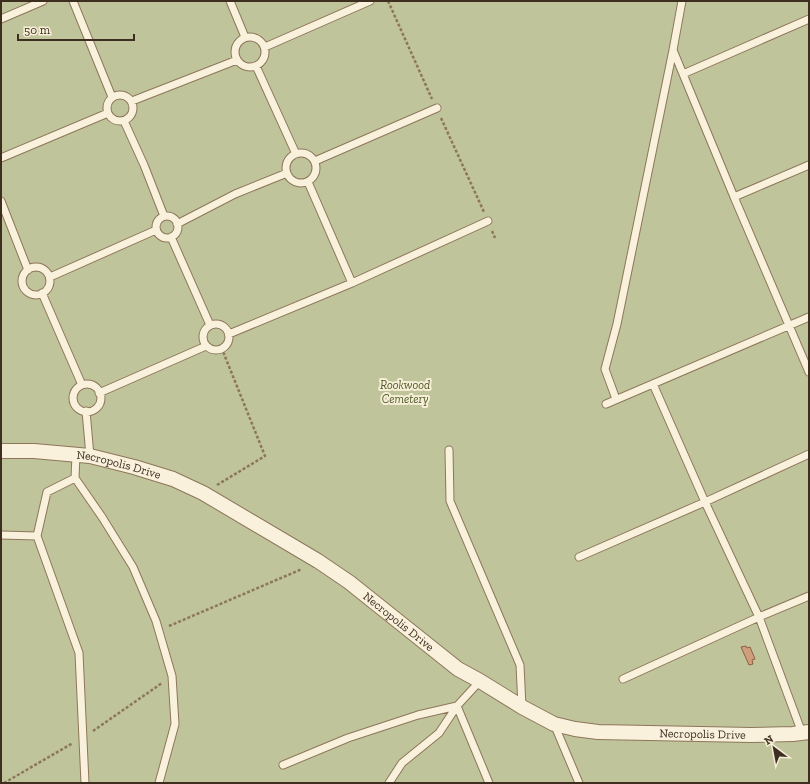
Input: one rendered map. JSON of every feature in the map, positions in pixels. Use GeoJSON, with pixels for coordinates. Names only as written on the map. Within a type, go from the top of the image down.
{"type":"FeatureCollection","features":[{"type":"Feature","properties":{"kind":"street","name":"Necropolis Drive"},"geometry":{"type":"LineString","coordinates":[[1,451],[34,451],[83,456],[134,467],[173,479],[203,493],[318,561],[349,582],[458,669],[554,724],[598,732],[751,734],[793,734],[806,732]]}},
{"type":"Feature","properties":{"kind":"lane"},"geometry":{"type":"LineString","coordinates":[[1,19],[43,1]]}},
{"type":"Feature","properties":{"kind":"lane"},"geometry":{"type":"LineString","coordinates":[[73,1],[112,97]]}},
{"type":"Feature","properties":{"kind":"lane"},"geometry":{"type":"LineString","coordinates":[[230,1],[245,37]]}},
{"type":"Feature","properties":{"kind":"lane"},"geometry":{"type":"LineString","coordinates":[[265,47],[370,1]]}},
{"type":"Feature","properties":{"kind":"lane"},"geometry":{"type":"LineString","coordinates":[[616,399],[605,369],[617,324],[682,1]]}},
{"type":"Feature","properties":{"kind":"lane"},"geometry":{"type":"LineString","coordinates":[[683,74],[809,19]]}},
{"type":"Feature","properties":{"kind":"lane"},"geometry":{"type":"LineString","coordinates":[[245,37],[256,37],[265,47],[266,53],[262,61],[256,66],[245,66],[237,60],[235,55],[235,48],[240,39],[245,37]]}},
{"type":"Feature","properties":{"kind":"lane"},"geometry":{"type":"LineString","coordinates":[[673,50],[809,372]]}},
{"type":"Feature","properties":{"kind":"lane"},"geometry":{"type":"LineString","coordinates":[[132,101],[237,60]]}},
{"type":"Feature","properties":{"kind":"lane"},"geometry":{"type":"LineString","coordinates":[[256,66],[296,154]]}},
{"type":"Feature","properties":{"kind":"lane"},"geometry":{"type":"LineString","coordinates":[[121,94],[126,95],[132,101],[134,109],[130,117],[124,121],[117,121],[110,117],[107,107],[108,102],[112,97],[121,94]]}},
{"type":"Feature","properties":{"kind":"lane"},"geometry":{"type":"LineString","coordinates":[[315,161],[437,108]]}},
{"type":"Feature","properties":{"kind":"lane"},"geometry":{"type":"LineString","coordinates":[[1,158],[108,113]]}},
{"type":"Feature","properties":{"kind":"lane"},"geometry":{"type":"LineString","coordinates":[[124,121],[144,165],[164,216]]}},
{"type":"Feature","properties":{"kind":"lane"},"geometry":{"type":"LineString","coordinates":[[306,153],[315,161],[317,166],[316,173],[314,178],[308,182],[298,184],[293,182],[287,173],[287,163],[292,156],[296,154],[306,153]]}},
{"type":"Feature","properties":{"kind":"lane"},"geometry":{"type":"LineString","coordinates":[[734,197],[809,165]]}},
{"type":"Feature","properties":{"kind":"lane"},"geometry":{"type":"LineString","coordinates":[[177,224],[234,194],[287,173]]}},
{"type":"Feature","properties":{"kind":"lane"},"geometry":{"type":"LineString","coordinates":[[308,182],[352,283]]}},
{"type":"Feature","properties":{"kind":"lane"},"geometry":{"type":"LineString","coordinates":[[1,201],[28,270]]}},
{"type":"Feature","properties":{"kind":"lane"},"geometry":{"type":"LineString","coordinates":[[164,216],[174,219],[177,224],[177,229],[171,237],[164,238],[156,230],[158,220],[164,216]]}},
{"type":"Feature","properties":{"kind":"lane"},"geometry":{"type":"LineString","coordinates":[[229,334],[352,283],[488,221]]}},
{"type":"Feature","properties":{"kind":"lane"},"geometry":{"type":"LineString","coordinates":[[50,277],[156,230]]}},
{"type":"Feature","properties":{"kind":"lane"},"geometry":{"type":"LineString","coordinates":[[171,237],[210,325]]}},
{"type":"Feature","properties":{"kind":"lane"},"geometry":{"type":"LineString","coordinates":[[33,267],[41,268],[45,270],[50,277],[50,285],[42,294],[33,295],[25,290],[22,277],[28,270],[33,267]]}},
{"type":"Feature","properties":{"kind":"lane"},"geometry":{"type":"LineString","coordinates":[[42,294],[82,385]]}},
{"type":"Feature","properties":{"kind":"lane"},"geometry":{"type":"LineString","coordinates":[[606,404],[809,317]]}},
{"type":"Feature","properties":{"kind":"lane"},"geometry":{"type":"LineString","coordinates":[[219,324],[227,329],[229,334],[228,344],[222,349],[214,350],[206,346],[203,337],[204,331],[210,325],[219,324]]}},
{"type":"Feature","properties":{"kind":"lane"},"geometry":{"type":"LineString","coordinates":[[99,393],[206,346]]}},
{"type":"Feature","properties":{"kind":"lane"},"geometry":{"type":"LineString","coordinates":[[653,384],[705,502],[759,617],[806,732]]}},
{"type":"Feature","properties":{"kind":"lane"},"geometry":{"type":"LineString","coordinates":[[82,385],[94,386],[100,397],[98,406],[86,412],[78,408],[73,400],[75,391],[82,385]]}},
{"type":"Feature","properties":{"kind":"lane"},"geometry":{"type":"LineString","coordinates":[[85,783],[80,653],[37,536],[47,492],[75,478],[83,456],[86,412]]}},
{"type":"Feature","properties":{"kind":"lane"},"geometry":{"type":"LineString","coordinates":[[449,450],[450,500],[520,665],[522,707]]}},
{"type":"Feature","properties":{"kind":"lane"},"geometry":{"type":"LineString","coordinates":[[579,557],[705,502],[809,454]]}},
{"type":"Feature","properties":{"kind":"lane"},"geometry":{"type":"LineString","coordinates":[[75,478],[133,567],[159,630],[172,676],[175,724],[159,783]]}},
{"type":"Feature","properties":{"kind":"lane"},"geometry":{"type":"LineString","coordinates":[[1,535],[37,536]]}},
{"type":"Feature","properties":{"kind":"lane"},"geometry":{"type":"LineString","coordinates":[[623,679],[809,596]]}},
{"type":"Feature","properties":{"kind":"lane"},"geometry":{"type":"LineString","coordinates":[[389,783],[402,763],[440,733],[457,706],[480,681]]}},
{"type":"Feature","properties":{"kind":"lane"},"geometry":{"type":"LineString","coordinates":[[283,765],[348,738],[418,715],[457,706]]}},
{"type":"Feature","properties":{"kind":"lane"},"geometry":{"type":"LineString","coordinates":[[457,706],[488,783]]}},
{"type":"Feature","properties":{"kind":"lane"},"geometry":{"type":"LineString","coordinates":[[554,724],[579,783]]}},
{"type":"Feature","properties":{"kind":"path"},"geometry":{"type":"LineString","coordinates":[[203,493],[265,456],[222,349]]}},
{"type":"Feature","properties":{"kind":"path"},"geometry":{"type":"LineString","coordinates":[[159,630],[318,561]]}},
{"type":"Feature","properties":{"kind":"green space","name":"Rookwood Cemetery"},"geometry":{"type":"Polygon","coordinates":[[[1,1],[809,1],[809,783],[1,783],[1,1]]]}},
{"type":"Feature","properties":{"kind":"building"},"geometry":{"type":"Polygon","coordinates":[[[746,646],[747,648],[750,647],[755,659],[752,660],[753,664],[749,665],[741,647],[746,646]]]}}]}
